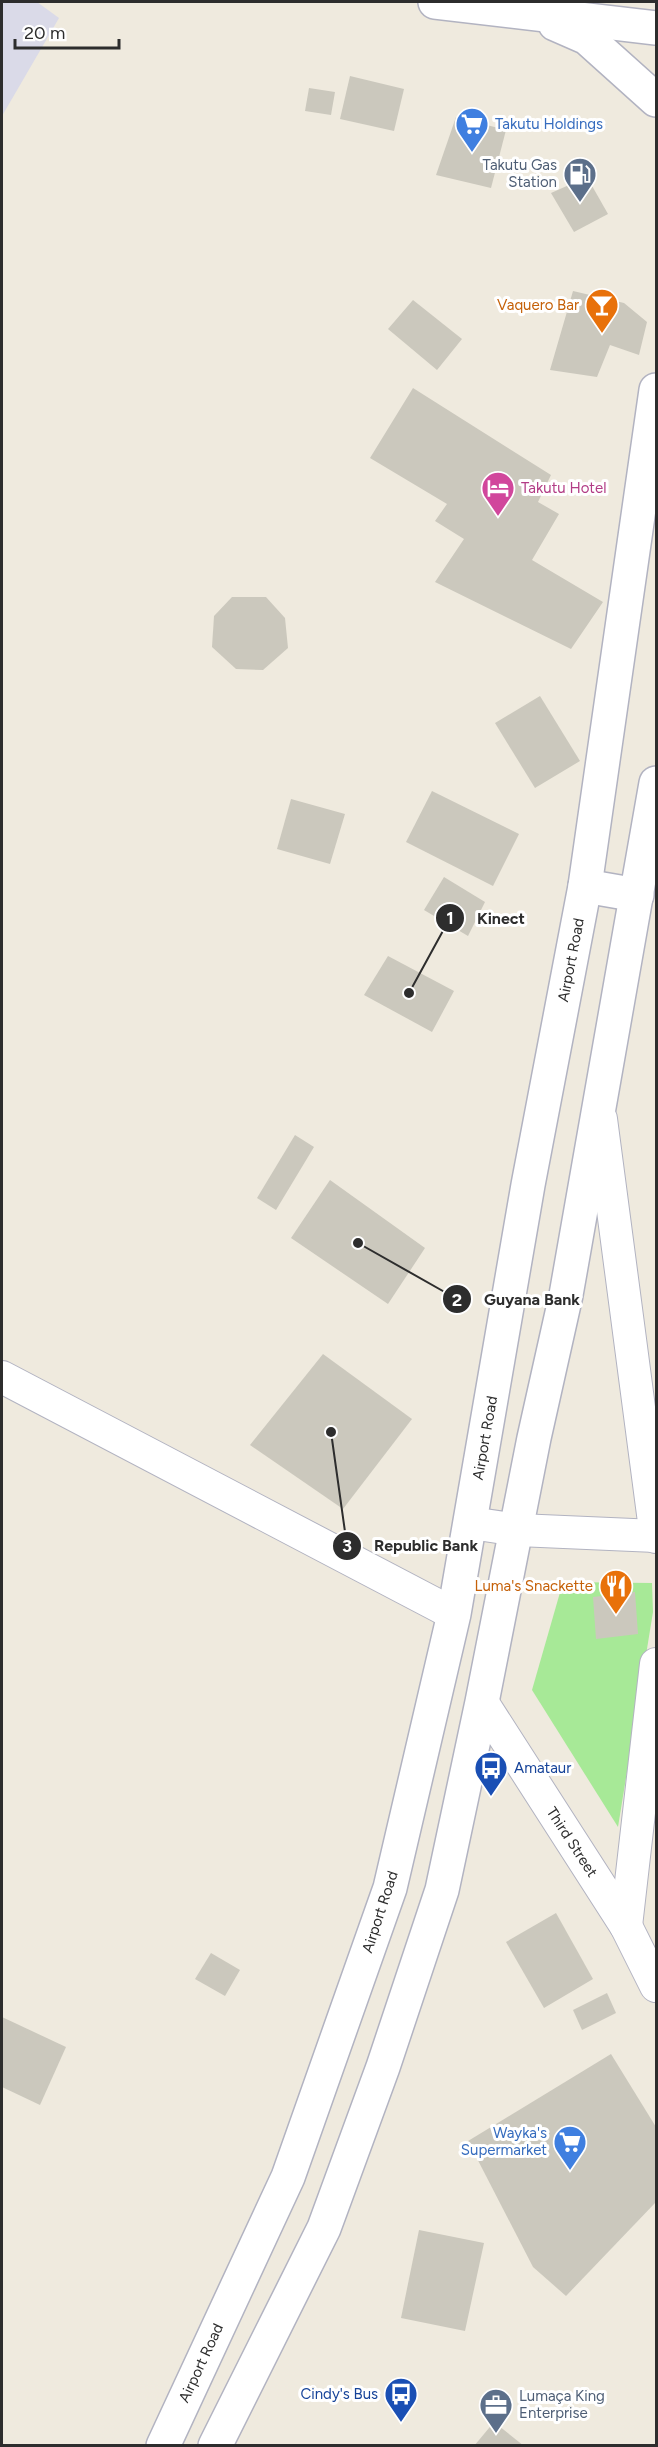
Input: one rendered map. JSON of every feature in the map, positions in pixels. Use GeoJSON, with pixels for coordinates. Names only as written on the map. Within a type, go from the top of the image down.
{"type":"FeatureCollection","features":[{"type":"Feature","properties":{"kind":"street"},"geometry":{"type":"LineString","coordinates":[[435,2],[657,28]]}},
{"type":"Feature","properties":{"kind":"street"},"geometry":{"type":"LineString","coordinates":[[504,9],[564,27],[587,38],[657,99]]}},
{"type":"Feature","properties":{"kind":"street","name":"Airport Road"},"geometry":{"type":"LineString","coordinates":[[163,2445],[288,2177],[385,1904],[454,1614],[471,1523],[528,1185],[585,886],[657,390]]}},
{"type":"Feature","properties":{"kind":"street"},"geometry":{"type":"LineString","coordinates":[[215,2445],[324,2229],[383,2067],[442,1890],[483,1702],[534,1438],[566,1295],[657,783]]}},
{"type":"Feature","properties":{"kind":"street"},"geometry":{"type":"LineString","coordinates":[[585,886],[638,895]]}},
{"type":"Feature","properties":{"kind":"street"},"geometry":{"type":"LineString","coordinates":[[471,1523],[518,1530],[656,1536],[599,1104]]}},
{"type":"Feature","properties":{"kind":"street"},"geometry":{"type":"LineString","coordinates":[[2,1377],[454,1614]]}},
{"type":"Feature","properties":{"kind":"street"},"geometry":{"type":"LineString","coordinates":[[626,1926],[657,1664]]}},
{"type":"Feature","properties":{"kind":"street","name":"Third Street"},"geometry":{"type":"LineString","coordinates":[[483,1702],[626,1926],[657,1986]]}},
{"type":"Feature","properties":{"kind":"street"},"geometry":{"type":"LineString","coordinates":[[385,1904],[432,1920]]}},
{"type":"Feature","properties":{"kind":"shaded area"},"geometry":{"type":"Polygon","coordinates":[[[2,2],[37,2],[59,18],[2,116],[2,2]]]}},
{"type":"Feature","properties":{"kind":"green space"},"geometry":{"type":"Polygon","coordinates":[[[563,1582],[652,1583],[653,1612],[618,1827],[532,1690],[563,1582]]]}},
{"type":"Feature","properties":{"kind":"building"},"geometry":{"type":"Polygon","coordinates":[[[350,76],[404,89],[394,131],[340,119],[350,76]]]}},
{"type":"Feature","properties":{"kind":"building"},"geometry":{"type":"Polygon","coordinates":[[[309,88],[335,92],[331,115],[305,111],[309,88]]]}},
{"type":"Feature","properties":{"kind":"building","name":"Takutu Holdings"},"geometry":{"type":"Polygon","coordinates":[[[456,117],[506,130],[491,188],[436,175],[456,117]]]}},
{"type":"Feature","properties":{"kind":"building","name":"Takutu Gas Station"},"geometry":{"type":"Polygon","coordinates":[[[587,177],[608,214],[574,232],[551,193],[587,177]]]}},
{"type":"Feature","properties":{"kind":"building","name":"Vaquero Bar"},"geometry":{"type":"Polygon","coordinates":[[[573,291],[624,303],[647,322],[639,355],[610,345],[597,377],[550,370],[573,291]]]}},
{"type":"Feature","properties":{"kind":"building"},"geometry":{"type":"Polygon","coordinates":[[[413,300],[462,339],[437,370],[388,329],[413,300]]]}},
{"type":"Feature","properties":{"kind":"building","name":"Takutu Hotel"},"geometry":{"type":"Polygon","coordinates":[[[413,388],[551,475],[538,502],[559,514],[532,560],[603,602],[571,649],[435,582],[464,539],[435,521],[447,504],[370,458],[413,388]]]}},
{"type":"Feature","properties":{"kind":"building"},"geometry":{"type":"Polygon","coordinates":[[[232,597],[266,597],[285,618],[288,648],[263,670],[236,669],[212,647],[214,616],[232,597]]]}},
{"type":"Feature","properties":{"kind":"building"},"geometry":{"type":"Polygon","coordinates":[[[540,696],[580,761],[535,788],[495,723],[540,696]]]}},
{"type":"Feature","properties":{"kind":"building"},"geometry":{"type":"Polygon","coordinates":[[[432,791],[519,834],[493,886],[406,842],[432,791]]]}},
{"type":"Feature","properties":{"kind":"building"},"geometry":{"type":"Polygon","coordinates":[[[291,799],[345,814],[330,864],[277,849],[291,799]]]}},
{"type":"Feature","properties":{"kind":"building"},"geometry":{"type":"Polygon","coordinates":[[[444,877],[485,902],[468,936],[424,910],[444,877]]]}},
{"type":"Feature","properties":{"kind":"building"},"geometry":{"type":"Polygon","coordinates":[[[388,956],[454,991],[432,1032],[364,995],[388,956]]]}},
{"type":"Feature","properties":{"kind":"building"},"geometry":{"type":"Polygon","coordinates":[[[295,1135],[314,1147],[276,1210],[257,1198],[295,1135]]]}},
{"type":"Feature","properties":{"kind":"building"},"geometry":{"type":"Polygon","coordinates":[[[330,1180],[425,1248],[388,1304],[291,1238],[330,1180]]]}},
{"type":"Feature","properties":{"kind":"building"},"geometry":{"type":"Polygon","coordinates":[[[323,1354],[412,1419],[343,1509],[250,1445],[323,1354]]]}},
{"type":"Feature","properties":{"kind":"building","name":"Luma's Snackette"},"geometry":{"type":"Polygon","coordinates":[[[635,1592],[638,1634],[596,1639],[593,1597],[635,1592]]]}},
{"type":"Feature","properties":{"kind":"building"},"geometry":{"type":"Polygon","coordinates":[[[556,1913],[593,1979],[544,2008],[506,1942],[556,1913]]]}},
{"type":"Feature","properties":{"kind":"building"},"geometry":{"type":"Polygon","coordinates":[[[211,1953],[240,1970],[225,1996],[195,1979],[211,1953]]]}},
{"type":"Feature","properties":{"kind":"building"},"geometry":{"type":"Polygon","coordinates":[[[607,1993],[616,2013],[582,2030],[573,2010],[607,1993]]]}},
{"type":"Feature","properties":{"kind":"building"},"geometry":{"type":"Polygon","coordinates":[[[2,2017],[66,2047],[40,2105],[2,2087],[2,2017]]]}},
{"type":"Feature","properties":{"kind":"building","name":"Wayka's Supermarket"},"geometry":{"type":"Polygon","coordinates":[[[611,2054],[656,2127],[656,2202],[566,2296],[533,2267],[468,2141],[611,2054]]]}},
{"type":"Feature","properties":{"kind":"building"},"geometry":{"type":"Polygon","coordinates":[[[419,2230],[484,2243],[465,2331],[401,2318],[419,2230]]]}},
{"type":"Feature","properties":{"kind":"building","name":"Lumaça King Enterprise"},"geometry":{"type":"Polygon","coordinates":[[[494,2422],[524,2446],[474,2446],[494,2422]]]}},
{"type":"Feature","properties":{"kind":"place","name":"Takutu Holdings"},"geometry":{"type":"Point","coordinates":[472,153]}},
{"type":"Feature","properties":{"kind":"place","name":"Takutu Gas Station"},"geometry":{"type":"Point","coordinates":[580,203]}},
{"type":"Feature","properties":{"kind":"place","name":"Vaquero Bar"},"geometry":{"type":"Point","coordinates":[602,334]}},
{"type":"Feature","properties":{"kind":"place","name":"Takutu Hotel"},"geometry":{"type":"Point","coordinates":[498,517]}},
{"type":"Feature","properties":{"kind":"place","name":"Kinect"},"geometry":{"type":"Point","coordinates":[409,993]}},
{"type":"Feature","properties":{"kind":"place","name":"Guyana Bank"},"geometry":{"type":"Point","coordinates":[358,1243]}},
{"type":"Feature","properties":{"kind":"place","name":"Republic Bank"},"geometry":{"type":"Point","coordinates":[331,1432]}},
{"type":"Feature","properties":{"kind":"place","name":"Luma's Snackette"},"geometry":{"type":"Point","coordinates":[616,1615]}},
{"type":"Feature","properties":{"kind":"place","name":"Amataur"},"geometry":{"type":"Point","coordinates":[491,1797]}},
{"type":"Feature","properties":{"kind":"place","name":"Wayka's Supermarket"},"geometry":{"type":"Point","coordinates":[570,2171]}},
{"type":"Feature","properties":{"kind":"place","name":"Cindy's Bus"},"geometry":{"type":"Point","coordinates":[401,2423]}},
{"type":"Feature","properties":{"kind":"place","name":"Lumaça King Enterprise"},"geometry":{"type":"Point","coordinates":[496,2434]}}]}
